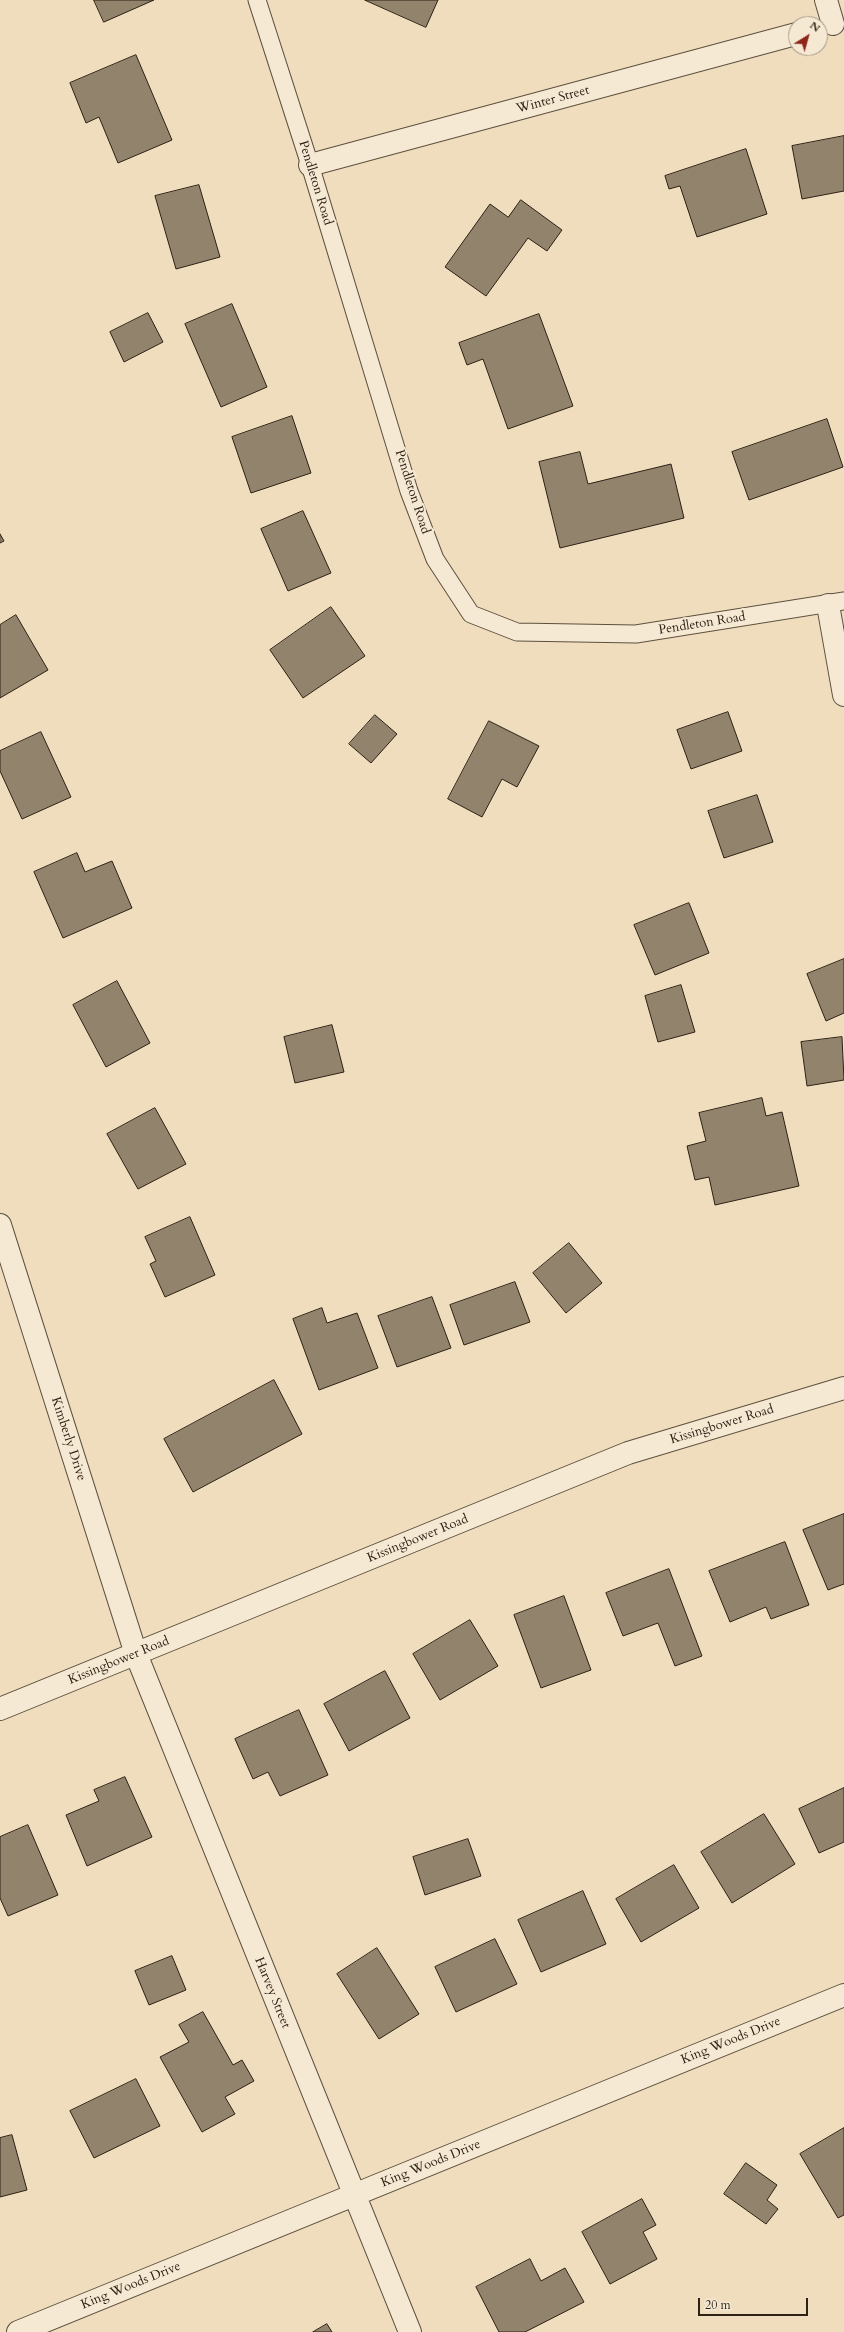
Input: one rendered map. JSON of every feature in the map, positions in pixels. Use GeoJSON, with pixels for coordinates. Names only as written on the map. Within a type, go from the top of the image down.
{"type":"FeatureCollection","features":[{"type":"Feature","properties":{"kind":"street"},"geometry":{"type":"LineString","coordinates":[[826,0],[832,25]]}},
{"type":"Feature","properties":{"kind":"street","name":"Winter Street"},"geometry":{"type":"LineString","coordinates":[[310,165],[788,36]]}},
{"type":"Feature","properties":{"kind":"street"},"geometry":{"type":"LineString","coordinates":[[836,603],[844,696]]}},
{"type":"Feature","properties":{"kind":"street","name":"Kimberly Drive"},"geometry":{"type":"LineString","coordinates":[[0,1225],[136,1654]]}},
{"type":"Feature","properties":{"kind":"street","name":"Kissingbower Road"},"geometry":{"type":"LineString","coordinates":[[0,1709],[628,1453],[844,1388]]}},
{"type":"Feature","properties":{"kind":"street","name":"Harvey Street"},"geometry":{"type":"LineString","coordinates":[[136,1654],[353,2195],[410,2332]]}},
{"type":"Feature","properties":{"kind":"street","name":"King Woods Drive"},"geometry":{"type":"LineString","coordinates":[[18,2332],[844,1995]]}},
{"type":"Feature","properties":{"kind":"lane","name":"Pendleton Road"},"geometry":{"type":"LineString","coordinates":[[257,0],[310,165],[410,491],[435,559],[471,614],[517,632],[636,634],[836,603]]}},
{"type":"Feature","properties":{"kind":"building"},"geometry":{"type":"Polygon","coordinates":[[[94,0],[154,0],[104,22],[94,0]]]}},
{"type":"Feature","properties":{"kind":"building"},"geometry":{"type":"Polygon","coordinates":[[[365,0],[438,0],[426,27],[365,0]]]}},
{"type":"Feature","properties":{"kind":"building"},"geometry":{"type":"Polygon","coordinates":[[[136,55],[172,140],[118,163],[99,117],[86,123],[70,83],[136,55]]]}},
{"type":"Feature","properties":{"kind":"building"},"geometry":{"type":"Polygon","coordinates":[[[844,136],[844,191],[802,199],[792,146],[844,136]]]}},
{"type":"Feature","properties":{"kind":"building"},"geometry":{"type":"Polygon","coordinates":[[[746,149],[767,214],[697,237],[680,186],[669,189],[665,176],[746,149]]]}},
{"type":"Feature","properties":{"kind":"building"},"geometry":{"type":"Polygon","coordinates":[[[199,185],[220,257],[176,269],[155,196],[199,185]]]}},
{"type":"Feature","properties":{"kind":"building"},"geometry":{"type":"Polygon","coordinates":[[[521,200],[562,230],[547,251],[528,238],[486,296],[445,267],[490,204],[508,217],[521,200]]]}},
{"type":"Feature","properties":{"kind":"building"},"geometry":{"type":"Polygon","coordinates":[[[232,304],[267,387],[221,407],[185,324],[232,304]]]}},
{"type":"Feature","properties":{"kind":"building"},"geometry":{"type":"Polygon","coordinates":[[[148,313],[163,342],[124,362],[110,332],[148,313]]]}},
{"type":"Feature","properties":{"kind":"building"},"geometry":{"type":"Polygon","coordinates":[[[539,314],[573,406],[508,429],[483,359],[467,365],[459,343],[539,314]]]}},
{"type":"Feature","properties":{"kind":"building"},"geometry":{"type":"Polygon","coordinates":[[[292,416],[311,473],[251,493],[232,437],[292,416]]]}},
{"type":"Feature","properties":{"kind":"building"},"geometry":{"type":"Polygon","coordinates":[[[827,419],[843,467],[749,500],[732,452],[827,419]]]}},
{"type":"Feature","properties":{"kind":"building"},"geometry":{"type":"Polygon","coordinates":[[[580,452],[588,484],[671,464],[684,518],[560,548],[539,462],[580,452]]]}},
{"type":"Feature","properties":{"kind":"building"},"geometry":{"type":"Polygon","coordinates":[[[303,511],[331,573],[288,591],[261,529],[303,511]]]}},
{"type":"Feature","properties":{"kind":"building"},"geometry":{"type":"Polygon","coordinates":[[[0,534],[4,541],[0,543],[0,534]]]}},
{"type":"Feature","properties":{"kind":"building"},"geometry":{"type":"Polygon","coordinates":[[[331,607],[365,656],[303,698],[270,650],[331,607]]]}},
{"type":"Feature","properties":{"kind":"building"},"geometry":{"type":"Polygon","coordinates":[[[16,615],[48,670],[0,698],[0,625],[16,615]]]}},
{"type":"Feature","properties":{"kind":"building"},"geometry":{"type":"Polygon","coordinates":[[[728,712],[742,751],[691,769],[677,730],[728,712]]]}},
{"type":"Feature","properties":{"kind":"building"},"geometry":{"type":"Polygon","coordinates":[[[375,715],[397,734],[371,763],[349,744],[375,715]]]}},
{"type":"Feature","properties":{"kind":"building"},"geometry":{"type":"Polygon","coordinates":[[[489,721],[539,746],[517,787],[502,779],[482,817],[448,799],[489,721]]]}},
{"type":"Feature","properties":{"kind":"building"},"geometry":{"type":"Polygon","coordinates":[[[41,732],[71,797],[22,819],[0,771],[0,751],[41,732]]]}},
{"type":"Feature","properties":{"kind":"building"},"geometry":{"type":"Polygon","coordinates":[[[757,795],[773,842],[724,858],[708,811],[757,795]]]}},
{"type":"Feature","properties":{"kind":"building"},"geometry":{"type":"Polygon","coordinates":[[[77,853],[85,872],[112,861],[132,908],[63,938],[34,872],[77,853]]]}},
{"type":"Feature","properties":{"kind":"building"},"geometry":{"type":"Polygon","coordinates":[[[689,903],[709,953],[655,975],[634,925],[689,903]]]}},
{"type":"Feature","properties":{"kind":"building"},"geometry":{"type":"Polygon","coordinates":[[[844,959],[844,1013],[826,1021],[807,974],[844,959]]]}},
{"type":"Feature","properties":{"kind":"building"},"geometry":{"type":"Polygon","coordinates":[[[117,981],[150,1043],[106,1067],[73,1005],[117,981]]]}},
{"type":"Feature","properties":{"kind":"building"},"geometry":{"type":"Polygon","coordinates":[[[681,985],[695,1032],[658,1042],[645,996],[681,985]]]}},
{"type":"Feature","properties":{"kind":"building"},"geometry":{"type":"Polygon","coordinates":[[[332,1025],[344,1072],[295,1083],[284,1037],[332,1025]]]}},
{"type":"Feature","properties":{"kind":"building"},"geometry":{"type":"Polygon","coordinates":[[[842,1037],[844,1080],[807,1086],[801,1042],[842,1037]]]}},
{"type":"Feature","properties":{"kind":"building"},"geometry":{"type":"Polygon","coordinates":[[[762,1098],[766,1116],[782,1112],[799,1186],[715,1205],[709,1177],[695,1180],[687,1146],[706,1141],[699,1113],[762,1098]]]}},
{"type":"Feature","properties":{"kind":"building"},"geometry":{"type":"Polygon","coordinates":[[[155,1108],[186,1164],[138,1189],[107,1134],[155,1108]]]}},
{"type":"Feature","properties":{"kind":"building"},"geometry":{"type":"Polygon","coordinates":[[[190,1217],[215,1275],[165,1297],[150,1264],[156,1261],[145,1237],[190,1217]]]}},
{"type":"Feature","properties":{"kind":"building"},"geometry":{"type":"Polygon","coordinates":[[[569,1243],[602,1283],[566,1313],[533,1273],[569,1243]]]}},
{"type":"Feature","properties":{"kind":"building"},"geometry":{"type":"Polygon","coordinates":[[[515,1282],[530,1322],[464,1345],[450,1305],[515,1282]]]}},
{"type":"Feature","properties":{"kind":"building"},"geometry":{"type":"Polygon","coordinates":[[[432,1297],[451,1348],[397,1367],[378,1316],[432,1297]]]}},
{"type":"Feature","properties":{"kind":"building"},"geometry":{"type":"Polygon","coordinates":[[[322,1308],[327,1323],[357,1313],[378,1368],[319,1390],[293,1319],[322,1308]]]}},
{"type":"Feature","properties":{"kind":"building"},"geometry":{"type":"Polygon","coordinates":[[[274,1380],[302,1434],[193,1492],[164,1439],[274,1380]]]}},
{"type":"Feature","properties":{"kind":"building"},"geometry":{"type":"Polygon","coordinates":[[[844,1514],[844,1584],[828,1590],[803,1530],[844,1514]]]}},
{"type":"Feature","properties":{"kind":"building"},"geometry":{"type":"Polygon","coordinates":[[[785,1542],[809,1605],[771,1619],[766,1607],[730,1622],[709,1571],[785,1542]]]}},
{"type":"Feature","properties":{"kind":"building"},"geometry":{"type":"Polygon","coordinates":[[[669,1569],[702,1656],[675,1666],[658,1623],[623,1636],[606,1593],[669,1569]]]}},
{"type":"Feature","properties":{"kind":"building"},"geometry":{"type":"Polygon","coordinates":[[[564,1596],[591,1670],[541,1688],[514,1615],[564,1596]]]}},
{"type":"Feature","properties":{"kind":"building"},"geometry":{"type":"Polygon","coordinates":[[[470,1620],[498,1666],[440,1700],[413,1654],[470,1620]]]}},
{"type":"Feature","properties":{"kind":"building"},"geometry":{"type":"Polygon","coordinates":[[[385,1671],[410,1718],[349,1751],[324,1704],[385,1671]]]}},
{"type":"Feature","properties":{"kind":"building"},"geometry":{"type":"Polygon","coordinates":[[[299,1710],[328,1775],[280,1796],[268,1772],[253,1779],[235,1739],[299,1710]]]}},
{"type":"Feature","properties":{"kind":"building"},"geometry":{"type":"Polygon","coordinates":[[[125,1777],[152,1837],[87,1866],[66,1815],[99,1801],[94,1790],[125,1777]]]}},
{"type":"Feature","properties":{"kind":"building"},"geometry":{"type":"Polygon","coordinates":[[[844,1788],[844,1842],[819,1853],[799,1809],[844,1788]]]}},
{"type":"Feature","properties":{"kind":"building"},"geometry":{"type":"Polygon","coordinates":[[[764,1814],[795,1864],[732,1903],[701,1852],[764,1814]]]}},
{"type":"Feature","properties":{"kind":"building"},"geometry":{"type":"Polygon","coordinates":[[[28,1825],[58,1895],[8,1916],[0,1898],[0,1837],[28,1825]]]}},
{"type":"Feature","properties":{"kind":"building"},"geometry":{"type":"Polygon","coordinates":[[[468,1839],[481,1876],[425,1895],[413,1857],[468,1839]]]}},
{"type":"Feature","properties":{"kind":"building"},"geometry":{"type":"Polygon","coordinates":[[[674,1865],[699,1908],[641,1942],[616,1899],[674,1865]]]}},
{"type":"Feature","properties":{"kind":"building"},"geometry":{"type":"Polygon","coordinates":[[[583,1891],[606,1944],[541,1972],[518,1920],[583,1891]]]}},
{"type":"Feature","properties":{"kind":"building"},"geometry":{"type":"Polygon","coordinates":[[[495,1939],[517,1984],[456,2012],[435,1967],[495,1939]]]}},
{"type":"Feature","properties":{"kind":"building"},"geometry":{"type":"Polygon","coordinates":[[[377,1948],[419,2014],[379,2039],[337,1974],[377,1948]]]}},
{"type":"Feature","properties":{"kind":"building"},"geometry":{"type":"Polygon","coordinates":[[[172,1956],[186,1990],[149,2005],[135,1971],[172,1956]]]}},
{"type":"Feature","properties":{"kind":"building"},"geometry":{"type":"Polygon","coordinates":[[[203,2012],[233,2065],[242,2060],[254,2081],[225,2097],[235,2114],[202,2132],[160,2057],[189,2042],[179,2025],[203,2012]]]}},
{"type":"Feature","properties":{"kind":"building"},"geometry":{"type":"Polygon","coordinates":[[[136,2079],[160,2126],[94,2158],[70,2111],[136,2079]]]}},
{"type":"Feature","properties":{"kind":"building"},"geometry":{"type":"Polygon","coordinates":[[[844,2128],[844,2215],[838,2218],[800,2154],[844,2128]]]}},
{"type":"Feature","properties":{"kind":"building"},"geometry":{"type":"Polygon","coordinates":[[[12,2135],[27,2190],[0,2197],[0,2138],[12,2135]]]}},
{"type":"Feature","properties":{"kind":"building"},"geometry":{"type":"Polygon","coordinates":[[[746,2163],[777,2185],[767,2200],[778,2209],[766,2224],[724,2194],[746,2163]]]}},
{"type":"Feature","properties":{"kind":"building"},"geometry":{"type":"Polygon","coordinates":[[[642,2199],[656,2225],[643,2232],[657,2259],[610,2284],[582,2232],[642,2199]]]}},
{"type":"Feature","properties":{"kind":"building"},"geometry":{"type":"Polygon","coordinates":[[[530,2259],[541,2281],[565,2268],[584,2302],[525,2332],[499,2332],[476,2287],[530,2259]]]}},
{"type":"Feature","properties":{"kind":"building"},"geometry":{"type":"Polygon","coordinates":[[[327,2324],[332,2332],[313,2332],[327,2324]]]}}]}
